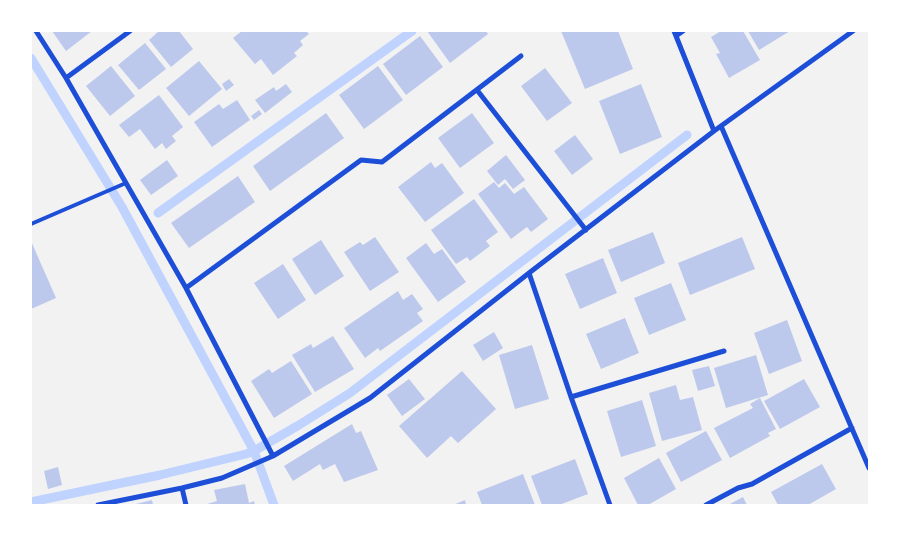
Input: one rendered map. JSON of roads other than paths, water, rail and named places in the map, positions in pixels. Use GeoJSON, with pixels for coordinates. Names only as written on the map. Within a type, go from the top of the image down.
{"type":"FeatureCollection","features":[{"type":"Feature","properties":{"kind":"street"},"geometry":{"type":"LineString","coordinates":[[66,78],[130,31]]}},
{"type":"Feature","properties":{"kind":"street"},"geometry":{"type":"LineString","coordinates":[[683,31],[675,34],[714,131]]}},
{"type":"Feature","properties":{"kind":"street"},"geometry":{"type":"LineString","coordinates":[[98,505],[222,478],[273,456],[370,398],[529,272],[714,131],[853,31]]}},
{"type":"Feature","properties":{"kind":"street"},"geometry":{"type":"LineString","coordinates":[[36,32],[66,78],[186,288],[273,456]]}},
{"type":"Feature","properties":{"kind":"street"},"geometry":{"type":"LineString","coordinates":[[186,288],[360,160],[382,162],[522,56]]}},
{"type":"Feature","properties":{"kind":"street"},"geometry":{"type":"LineString","coordinates":[[477,90],[586,230]]}},
{"type":"Feature","properties":{"kind":"street"},"geometry":{"type":"LineString","coordinates":[[721,126],[869,468]]}},
{"type":"Feature","properties":{"kind":"street"},"geometry":{"type":"LineString","coordinates":[[529,272],[610,505]]}},
{"type":"Feature","properties":{"kind":"street"},"geometry":{"type":"LineString","coordinates":[[572,397],[724,351]]}},
{"type":"Feature","properties":{"kind":"street"},"geometry":{"type":"LineString","coordinates":[[706,505],[738,488],[752,484],[852,428]]}},
{"type":"Feature","properties":{"kind":"street"},"geometry":{"type":"LineString","coordinates":[[182,488],[186,505]]}},
{"type":"Feature","properties":{"kind":"lane"},"geometry":{"type":"LineString","coordinates":[[31,224],[126,183]]}},
{"type":"Feature","properties":{"kind":"waterway"},"geometry":{"type":"LineString","coordinates":[[158,213],[412,31]]}},
{"type":"Feature","properties":{"kind":"waterway"},"geometry":{"type":"LineString","coordinates":[[31,58],[122,207],[254,451],[274,505]]}},
{"type":"Feature","properties":{"kind":"waterway"},"geometry":{"type":"LineString","coordinates":[[31,502],[160,475],[254,451],[350,393],[687,135]]}}]}
